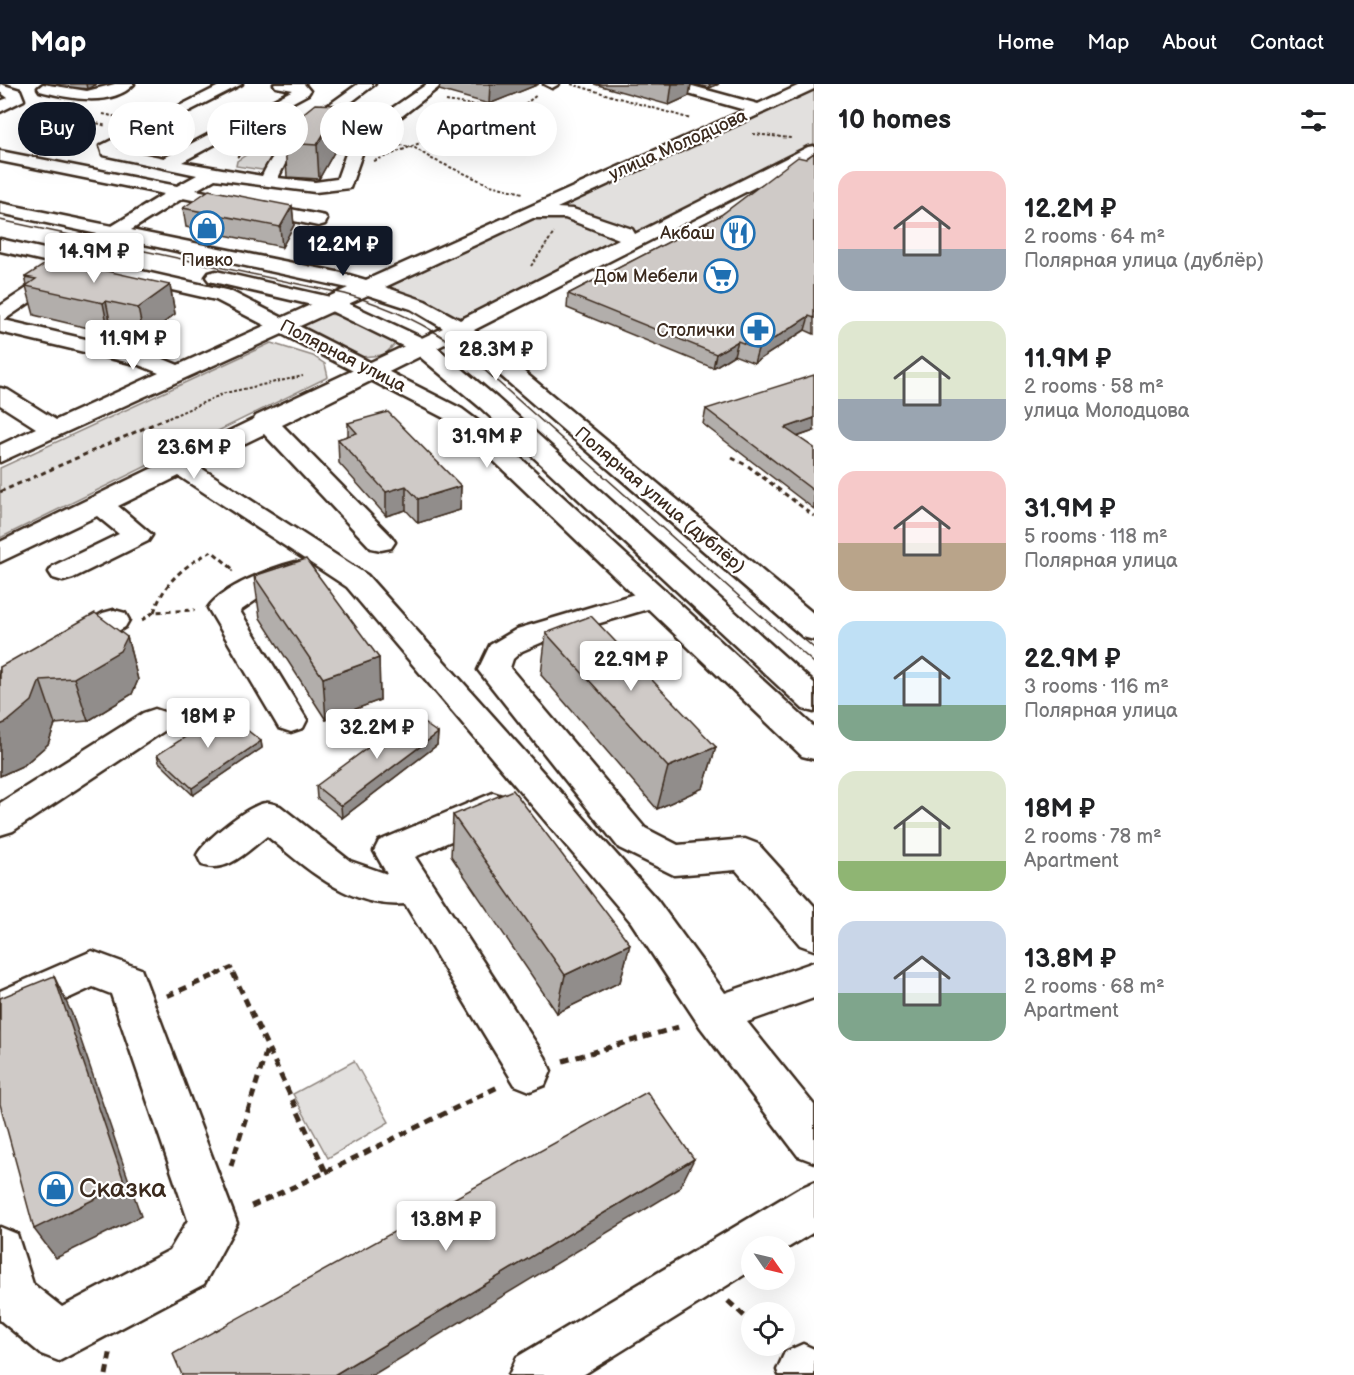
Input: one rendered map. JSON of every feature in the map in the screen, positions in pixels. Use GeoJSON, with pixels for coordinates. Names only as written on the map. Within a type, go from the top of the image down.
{"type":"FeatureCollection","features":[{"type":"Feature","properties":{"kind":"street"},"geometry":{"type":"LineString","coordinates":[[54,84],[45,88],[93,97],[104,95],[127,84]]}},
{"type":"Feature","properties":{"kind":"street"},"geometry":{"type":"LineString","coordinates":[[235,84],[108,146],[109,151],[212,173],[315,187],[344,184],[353,156]]}},
{"type":"Feature","properties":{"kind":"street"},"geometry":{"type":"LineString","coordinates":[[167,163],[303,92],[299,87],[281,84]]}},
{"type":"Feature","properties":{"kind":"street"},"geometry":{"type":"LineString","coordinates":[[368,84],[345,92],[328,112],[331,116],[346,121],[388,119],[436,84]]}},
{"type":"Feature","properties":{"kind":"street"},"geometry":{"type":"LineString","coordinates":[[669,84],[759,108]]}},
{"type":"Feature","properties":{"kind":"street","name":"улица Молодцова"},"geometry":{"type":"LineString","coordinates":[[0,454],[814,84]]}},
{"type":"Feature","properties":{"kind":"street"},"geometry":{"type":"LineString","coordinates":[[0,87],[15,93],[16,100],[0,107]]}},
{"type":"Feature","properties":{"kind":"street"},"geometry":{"type":"LineString","coordinates":[[724,99],[749,88]]}},
{"type":"Feature","properties":{"kind":"street"},"geometry":{"type":"LineString","coordinates":[[267,182],[282,153],[315,128],[320,128]]}},
{"type":"Feature","properties":{"kind":"street"},"geometry":{"type":"LineString","coordinates":[[0,553],[814,151]]}},
{"type":"Feature","properties":{"kind":"street"},"geometry":{"type":"LineString","coordinates":[[0,156],[318,220]]}},
{"type":"Feature","properties":{"kind":"street"},"geometry":{"type":"LineString","coordinates":[[114,232],[212,173]]}},
{"type":"Feature","properties":{"kind":"street"},"geometry":{"type":"LineString","coordinates":[[574,192],[572,202],[575,209],[633,230],[647,231],[662,228]]}},
{"type":"Feature","properties":{"kind":"street","name":"Полярная улица (дублёр)"},"geometry":{"type":"LineString","coordinates":[[0,208],[369,286],[418,304],[459,328],[814,630]]}},
{"type":"Feature","properties":{"kind":"street","name":"улица Молодцова"},"geometry":{"type":"LineString","coordinates":[[526,213],[567,213],[625,233],[629,240],[621,248]]}},
{"type":"Feature","properties":{"kind":"street","name":"Полярная улица"},"geometry":{"type":"LineString","coordinates":[[0,231],[332,303],[405,336],[421,346],[489,403],[814,701]]}},
{"type":"Feature","properties":{"kind":"street","name":"Полярная улица"},"geometry":{"type":"LineString","coordinates":[[0,245],[223,295],[454,414],[481,435],[814,747]]}},
{"type":"Feature","properties":{"kind":"street"},"geometry":{"type":"LineString","coordinates":[[0,315],[80,262]]}},
{"type":"Feature","properties":{"kind":"street"},"geometry":{"type":"LineString","coordinates":[[0,326],[146,360],[178,373]]}},
{"type":"Feature","properties":{"kind":"street"},"geometry":{"type":"LineString","coordinates":[[0,394],[54,429]]}},
{"type":"Feature","properties":{"kind":"street"},"geometry":{"type":"LineString","coordinates":[[265,422],[381,542]]}},
{"type":"Feature","properties":{"kind":"street"},"geometry":{"type":"LineString","coordinates":[[178,464],[357,581],[644,911],[717,1015],[814,1140]]}},
{"type":"Feature","properties":{"kind":"street"},"geometry":{"type":"LineString","coordinates":[[63,572],[138,535],[99,504]]}},
{"type":"Feature","properties":{"kind":"street"},"geometry":{"type":"LineString","coordinates":[[291,720],[223,608],[249,591],[323,560]]}},
{"type":"Feature","properties":{"kind":"street"},"geometry":{"type":"LineString","coordinates":[[655,597],[609,613],[534,632],[501,651],[494,670],[632,838],[674,860],[745,854],[814,933]]}},
{"type":"Feature","properties":{"kind":"street"},"geometry":{"type":"LineString","coordinates":[[0,686],[107,624]]}},
{"type":"Feature","properties":{"kind":"street"},"geometry":{"type":"LineString","coordinates":[[0,821],[155,722]]}},
{"type":"Feature","properties":{"kind":"street"},"geometry":{"type":"LineString","coordinates":[[530,1071],[392,850],[536,789]]}},
{"type":"Feature","properties":{"kind":"street"},"geometry":{"type":"LineString","coordinates":[[215,855],[267,816],[337,872],[385,891],[415,887]]}},
{"type":"Feature","properties":{"kind":"street"},"geometry":{"type":"LineString","coordinates":[[0,1011],[92,969],[127,982],[213,1224],[187,1267],[59,1336],[14,1299],[0,1251]]}},
{"type":"Feature","properties":{"kind":"street"},"geometry":{"type":"LineString","coordinates":[[717,1015],[814,980]]}},
{"type":"Feature","properties":{"kind":"street"},"geometry":{"type":"LineString","coordinates":[[535,1375],[814,1205]]}},
{"type":"Feature","properties":{"kind":"path"},"geometry":{"type":"LineString","coordinates":[[528,102],[551,84]]}},
{"type":"Feature","properties":{"kind":"path"},"geometry":{"type":"LineString","coordinates":[[571,84],[691,119]]}},
{"type":"Feature","properties":{"kind":"path"},"geometry":{"type":"LineString","coordinates":[[96,123],[107,126]]}},
{"type":"Feature","properties":{"kind":"path"},"geometry":{"type":"LineString","coordinates":[[747,133],[753,130]]}},
{"type":"Feature","properties":{"kind":"path"},"geometry":{"type":"LineString","coordinates":[[404,146],[427,152],[432,159],[490,185],[524,194]]}},
{"type":"Feature","properties":{"kind":"path"},"geometry":{"type":"LineString","coordinates":[[351,162],[379,161],[414,147]]}},
{"type":"Feature","properties":{"kind":"path"},"geometry":{"type":"LineString","coordinates":[[526,272],[567,213]]}},
{"type":"Feature","properties":{"kind":"path"},"geometry":{"type":"LineString","coordinates":[[0,492],[225,393],[304,375]]}},
{"type":"Feature","properties":{"kind":"path"},"geometry":{"type":"LineString","coordinates":[[732,458],[748,466],[814,516]]}},
{"type":"Feature","properties":{"kind":"path"},"geometry":{"type":"LineString","coordinates":[[154,612],[160,592],[184,566],[212,550]]}},
{"type":"Feature","properties":{"kind":"path"},"geometry":{"type":"LineString","coordinates":[[107,624],[115,637],[154,612],[223,608]]}},
{"type":"Feature","properties":{"kind":"path"},"geometry":{"type":"LineString","coordinates":[[137,1009],[231,968],[326,1172],[213,1224]]}},
{"type":"Feature","properties":{"kind":"path"},"geometry":{"type":"LineString","coordinates":[[230,1169],[267,1049]]}},
{"type":"Feature","properties":{"kind":"shaded area"},"geometry":{"type":"Polygon","coordinates":[[[814,90],[814,144],[503,298],[462,317],[455,317],[389,287],[392,281],[814,90]]]}},
{"type":"Feature","properties":{"kind":"shaded area"},"geometry":{"type":"Polygon","coordinates":[[[320,105],[317,114],[308,125],[308,113],[320,105]]]}},
{"type":"Feature","properties":{"kind":"shaded area"},"geometry":{"type":"Polygon","coordinates":[[[244,156],[271,156],[262,170],[236,166],[237,161],[244,156]]]}},
{"type":"Feature","properties":{"kind":"shaded area"},"geometry":{"type":"Polygon","coordinates":[[[327,314],[337,315],[393,342],[394,345],[384,355],[360,357],[303,327],[308,321],[327,314]]]}},
{"type":"Feature","properties":{"kind":"shaded area"},"geometry":{"type":"Polygon","coordinates":[[[271,343],[313,356],[325,364],[328,377],[0,538],[0,468],[271,343]]]}},
{"type":"Feature","properties":{"kind":"shaded area"},"geometry":{"type":"Polygon","coordinates":[[[354,1061],[389,1122],[328,1158],[293,1094],[354,1061]]]}},
{"type":"Feature","properties":{"kind":"building"},"geometry":{"type":"Polygon","coordinates":[[[315,104],[320,104],[320,140],[317,145],[308,144],[308,110],[315,104]]]}},
{"type":"Feature","properties":{"kind":"building","name":"Дом Мебели"},"geometry":{"type":"Polygon","coordinates":[[[814,153],[814,318],[809,316],[758,349],[738,341],[716,354],[568,294],[721,215],[798,157],[806,159],[814,153]]]}},
{"type":"Feature","properties":{"kind":"building"},"geometry":{"type":"Polygon","coordinates":[[[209,190],[292,206],[280,227],[183,208],[209,190]]]}},
{"type":"Feature","properties":{"kind":"building"},"geometry":{"type":"Polygon","coordinates":[[[53,259],[170,285],[138,308],[106,301],[103,303],[26,286],[36,279],[25,277],[53,259]]]}},
{"type":"Feature","properties":{"kind":"building"},"geometry":{"type":"Polygon","coordinates":[[[814,375],[814,418],[785,428],[814,448],[814,491],[706,409],[814,375]]]}},
{"type":"Feature","properties":{"kind":"building"},"geometry":{"type":"Polygon","coordinates":[[[388,412],[461,486],[418,499],[406,486],[386,492],[338,439],[357,433],[348,423],[388,412]]]}},
{"type":"Feature","properties":{"kind":"building"},"geometry":{"type":"Polygon","coordinates":[[[306,559],[379,658],[323,678],[254,576],[306,559]]]}},
{"type":"Feature","properties":{"kind":"building"},"geometry":{"type":"Polygon","coordinates":[[[95,613],[127,637],[120,651],[74,678],[40,680],[32,701],[0,725],[0,667],[95,613]]]}},
{"type":"Feature","properties":{"kind":"building"},"geometry":{"type":"Polygon","coordinates":[[[591,616],[716,747],[668,767],[546,633],[591,616]]]}},
{"type":"Feature","properties":{"kind":"building"},"geometry":{"type":"Polygon","coordinates":[[[224,712],[261,741],[192,788],[157,755],[224,712]]]}},
{"type":"Feature","properties":{"kind":"building"},"geometry":{"type":"Polygon","coordinates":[[[412,715],[438,733],[341,806],[316,786],[412,715]]]}},
{"type":"Feature","properties":{"kind":"building"},"geometry":{"type":"Polygon","coordinates":[[[513,790],[630,944],[565,975],[453,815],[513,790]]]}},
{"type":"Feature","properties":{"kind":"building"},"geometry":{"type":"Polygon","coordinates":[[[54,976],[125,1184],[34,1229],[0,1104],[0,998],[54,976]]]}},
{"type":"Feature","properties":{"kind":"building"},"geometry":{"type":"Polygon","coordinates":[[[647,1092],[694,1159],[334,1375],[182,1375],[173,1354],[647,1092]]]}},
{"type":"Feature","properties":{"kind":"tram line"},"geometry":{"type":"LineString","coordinates":[[0,220],[345,294],[376,304],[420,324],[462,350],[814,663]]}},
{"type":"Feature","properties":{"kind":"tram line"},"geometry":{"type":"LineString","coordinates":[[619,479],[814,648]]}},
{"type":"Feature","properties":{"kind":"place","name":"Пивко"},"geometry":{"type":"Point","coordinates":[207,228]}},
{"type":"Feature","properties":{"kind":"place","name":"Акбаш"},"geometry":{"type":"Point","coordinates":[738,233]}},
{"type":"Feature","properties":{"kind":"place","name":"Дом Мебели"},"geometry":{"type":"Point","coordinates":[721,276]}},
{"type":"Feature","properties":{"kind":"place","name":"Столички"},"geometry":{"type":"Point","coordinates":[758,330]}},
{"type":"Feature","properties":{"kind":"place","name":"Сказка"},"geometry":{"type":"Point","coordinates":[56,1189]}}]}
